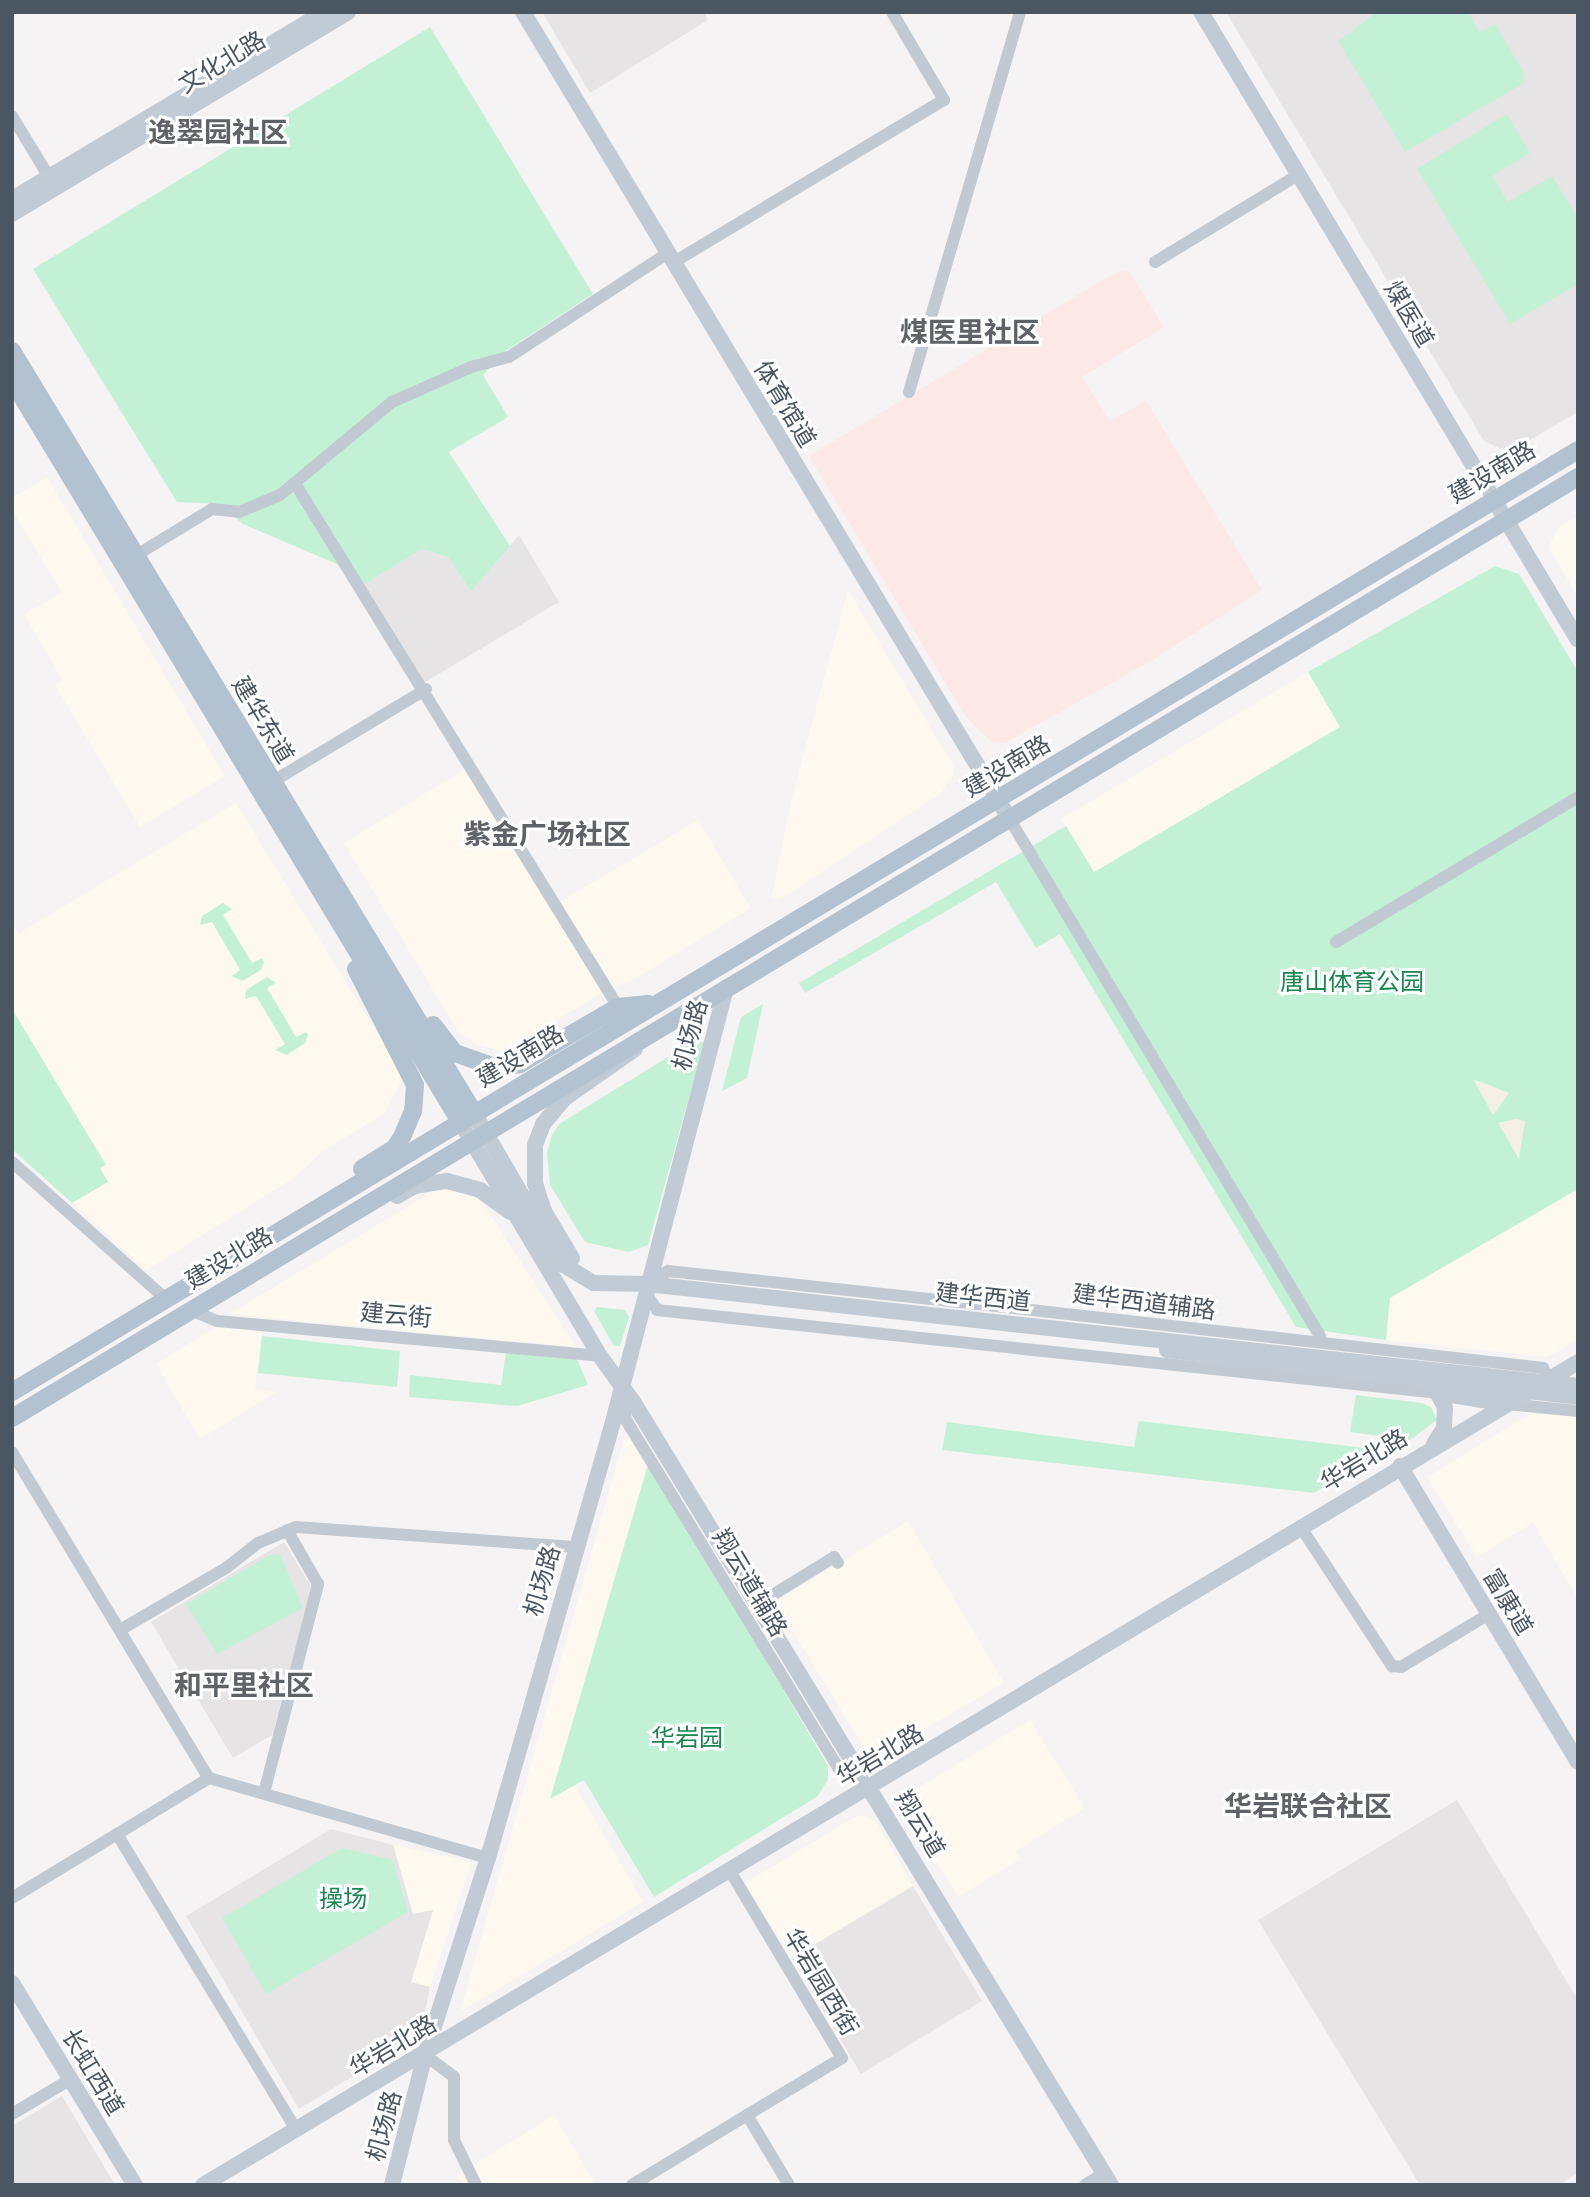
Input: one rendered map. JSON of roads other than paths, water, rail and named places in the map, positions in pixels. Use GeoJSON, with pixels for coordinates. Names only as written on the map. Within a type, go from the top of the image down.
{"type":"FeatureCollection","features":[{"type":"Feature","properties":{"kind":"main road","name":"建华东道"},"geometry":{"type":"LineString","coordinates":[[12,351],[272,782],[352,931]]}},
{"type":"Feature","properties":{"kind":"main road","name":"建华东道"},"geometry":{"type":"LineString","coordinates":[[12,380],[467,1118]]}},
{"type":"Feature","properties":{"kind":"main road","name":"建设南路"},"geometry":{"type":"LineString","coordinates":[[467,1118],[1578,450]]}},
{"type":"Feature","properties":{"kind":"main road","name":"建设南路"},"geometry":{"type":"LineString","coordinates":[[478,1136],[1578,477]]}},
{"type":"Feature","properties":{"kind":"main road"},"geometry":{"type":"LineString","coordinates":[[352,931],[392,960],[444,1042],[455,1053],[488,1066],[520,1065],[618,1007],[655,1003]]}},
{"type":"Feature","properties":{"kind":"main road"},"geometry":{"type":"LineString","coordinates":[[263,1243],[314,1200],[395,1148],[413,1111],[412,1071],[365,994],[352,931]]}},
{"type":"Feature","properties":{"kind":"main road","name":"建设北路"},"geometry":{"type":"LineString","coordinates":[[12,1392],[467,1118]]}},
{"type":"Feature","properties":{"kind":"main road","name":"建设北路"},"geometry":{"type":"LineString","coordinates":[[12,1418],[478,1136]]}},
{"type":"Feature","properties":{"kind":"street","name":"文化北路"},"geometry":{"type":"LineString","coordinates":[[12,199],[324,12]]}},
{"type":"Feature","properties":{"kind":"street","name":"文化北路"},"geometry":{"type":"LineString","coordinates":[[12,214],[348,12]]}},
{"type":"Feature","properties":{"kind":"street","name":"体育馆道"},"geometry":{"type":"LineString","coordinates":[[523,12],[1010,818]]}},
{"type":"Feature","properties":{"kind":"street"},"geometry":{"type":"LineString","coordinates":[[135,556],[212,509],[239,512],[296,485],[346,436],[392,402],[459,372],[509,357],[671,258],[944,100],[892,12]]}},
{"type":"Feature","properties":{"kind":"street"},"geometry":{"type":"LineString","coordinates":[[909,392],[1020,12]]}},
{"type":"Feature","properties":{"kind":"street","name":"煤医道"},"geometry":{"type":"LineString","coordinates":[[1201,12],[1578,640]]}},
{"type":"Feature","properties":{"kind":"street"},"geometry":{"type":"LineString","coordinates":[[12,116],[49,177]]}},
{"type":"Feature","properties":{"kind":"street"},"geometry":{"type":"LineString","coordinates":[[1155,262],[1298,175]]}},
{"type":"Feature","properties":{"kind":"street"},"geometry":{"type":"LineString","coordinates":[[296,485],[388,640],[426,690],[618,1007]]}},
{"type":"Feature","properties":{"kind":"street"},"geometry":{"type":"LineString","coordinates":[[272,782],[426,690]]}},
{"type":"Feature","properties":{"kind":"street"},"geometry":{"type":"LineString","coordinates":[[1336,942],[1578,797]]}},
{"type":"Feature","properties":{"kind":"street"},"geometry":{"type":"LineString","coordinates":[[1010,818],[1320,1336]]}},
{"type":"Feature","properties":{"kind":"street","name":"机场路"},"geometry":{"type":"LineString","coordinates":[[392,2185],[425,2055],[488,1858],[639,1321],[726,987]]}},
{"type":"Feature","properties":{"kind":"street"},"geometry":{"type":"LineString","coordinates":[[594,1283],[570,1256],[544,1211],[532,1165],[535,1145],[543,1124],[565,1098],[617,1065],[663,1025]]}},
{"type":"Feature","properties":{"kind":"street","name":"建华西道"},"geometry":{"type":"LineString","coordinates":[[467,1118],[562,1264],[594,1283],[1578,1397]]}},
{"type":"Feature","properties":{"kind":"street","name":"建华西道"},"geometry":{"type":"LineString","coordinates":[[478,1136],[518,1217],[600,1356],[621,1382]]}},
{"type":"Feature","properties":{"kind":"street"},"geometry":{"type":"LineString","coordinates":[[12,1162],[167,1300]]}},
{"type":"Feature","properties":{"kind":"street"},"geometry":{"type":"LineString","coordinates":[[284,1253],[414,1186],[435,1181],[480,1190],[518,1217]]}},
{"type":"Feature","properties":{"kind":"street"},"geometry":{"type":"LineString","coordinates":[[628,1285],[639,1302],[639,1321]]}},
{"type":"Feature","properties":{"kind":"street"},"geometry":{"type":"LineString","coordinates":[[647,1289],[657,1310],[1439,1393],[1507,1404],[1578,1411]]}},
{"type":"Feature","properties":{"kind":"street","name":"建华西道"},"geometry":{"type":"LineString","coordinates":[[647,1289],[1548,1380],[1578,1386]]}},
{"type":"Feature","properties":{"kind":"street","name":"建云街"},"geometry":{"type":"LineString","coordinates":[[191,1310],[217,1321],[600,1356]]}},
{"type":"Feature","properties":{"kind":"street"},"geometry":{"type":"LineString","coordinates":[[600,1356],[628,1356]]}},
{"type":"Feature","properties":{"kind":"street","name":"华岩北路"},"geometry":{"type":"LineString","coordinates":[[203,2185],[425,2055],[1433,1446],[1578,1362]]}},
{"type":"Feature","properties":{"kind":"street"},"geometry":{"type":"LineString","coordinates":[[1430,1379],[1445,1407],[1444,1427],[1433,1446]]}},
{"type":"Feature","properties":{"kind":"street","name":"翔云道"},"geometry":{"type":"LineString","coordinates":[[621,1382],[872,1787],[1108,2179]]}},
{"type":"Feature","properties":{"kind":"street","name":"翔云道辅路"},"geometry":{"type":"LineString","coordinates":[[621,1382],[626,1420],[838,1769],[872,1787]]}},
{"type":"Feature","properties":{"kind":"street"},"geometry":{"type":"LineString","coordinates":[[12,1452],[209,1778],[488,1858]]}},
{"type":"Feature","properties":{"kind":"street","name":"富康道"},"geometry":{"type":"LineString","coordinates":[[1400,1466],[1578,1762]]}},
{"type":"Feature","properties":{"kind":"street"},"geometry":{"type":"LineString","coordinates":[[1300,1526],[1392,1666],[1401,1667],[1489,1614]]}},
{"type":"Feature","properties":{"kind":"street"},"geometry":{"type":"LineString","coordinates":[[120,1630],[226,1568],[258,1543],[287,1530],[327,1528],[575,1547]]}},
{"type":"Feature","properties":{"kind":"street"},"geometry":{"type":"LineString","coordinates":[[264,1793],[318,1584],[287,1530]]}},
{"type":"Feature","properties":{"kind":"street"},"geometry":{"type":"LineString","coordinates":[[758,1604],[834,1557],[838,1563]]}},
{"type":"Feature","properties":{"kind":"street"},"geometry":{"type":"LineString","coordinates":[[12,1898],[209,1778]]}},
{"type":"Feature","properties":{"kind":"street"},"geometry":{"type":"LineString","coordinates":[[117,1834],[296,2130]]}},
{"type":"Feature","properties":{"kind":"street","name":"华岩园西街"},"geometry":{"type":"LineString","coordinates":[[730,1871],[842,2058],[747,2115]]}},
{"type":"Feature","properties":{"kind":"street","name":"长虹西道"},"geometry":{"type":"LineString","coordinates":[[12,1983],[135,2185]]}},
{"type":"Feature","properties":{"kind":"street"},"geometry":{"type":"LineString","coordinates":[[425,2055],[454,2077],[454,2140],[476,2185]]}},
{"type":"Feature","properties":{"kind":"street"},"geometry":{"type":"LineString","coordinates":[[12,2114],[71,2079]]}},
{"type":"Feature","properties":{"kind":"street"},"geometry":{"type":"LineString","coordinates":[[632,2185],[747,2115],[789,2185]]}},
{"type":"Feature","properties":{"kind":"street"},"geometry":{"type":"LineString","coordinates":[[1085,2185],[1108,2179]]}},
{"type":"Feature","properties":{"kind":"district","name":"逸翠园社区"},"geometry":{"type":"Point","coordinates":[218,132]}},
{"type":"Feature","properties":{"kind":"district","name":"煤医里社区"},"geometry":{"type":"Point","coordinates":[970,332]}},
{"type":"Feature","properties":{"kind":"district","name":"紫金广场社区"},"geometry":{"type":"Point","coordinates":[547,834]}},
{"type":"Feature","properties":{"kind":"district","name":"和平里社区"},"geometry":{"type":"Point","coordinates":[244,1685]}},
{"type":"Feature","properties":{"kind":"district","name":"华岩联合社区"},"geometry":{"type":"Point","coordinates":[1308,1806]}},
{"type":"Feature","properties":{"kind":"park label","name":"唐山体育公园"},"geometry":{"type":"Point","coordinates":[1352,982]}},
{"type":"Feature","properties":{"kind":"park label","name":"华岩园"},"geometry":{"type":"Point","coordinates":[687,1738]}},
{"type":"Feature","properties":{"kind":"park label","name":"操场"},"geometry":{"type":"Point","coordinates":[343,1899]}}]}
